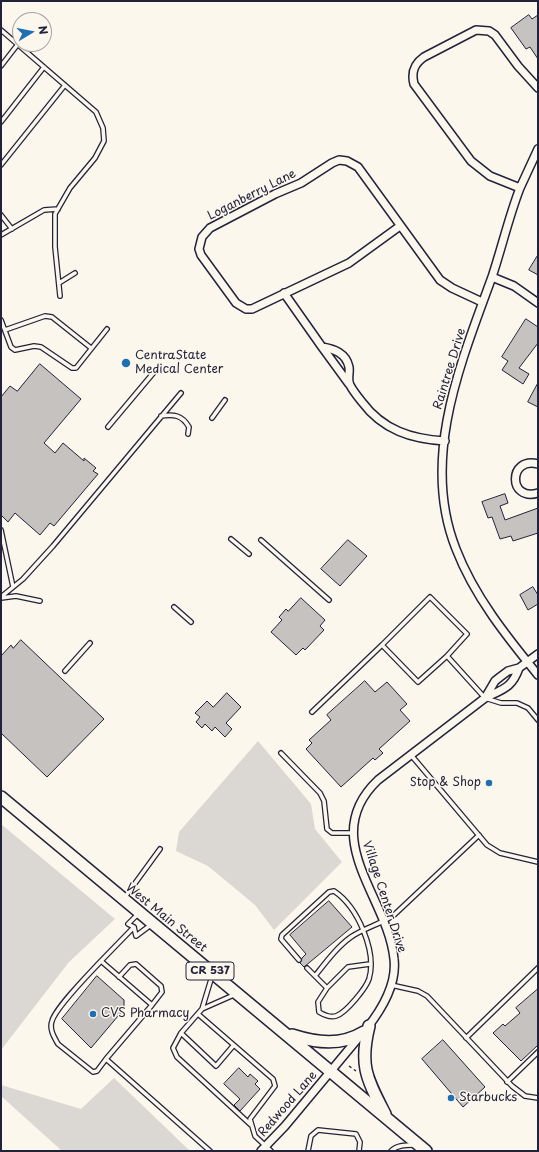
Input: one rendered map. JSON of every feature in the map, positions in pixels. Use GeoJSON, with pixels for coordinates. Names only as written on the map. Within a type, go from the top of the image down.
{"type":"FeatureCollection","features":[{"type":"Feature","properties":{"kind":"main road","name":"West Main Street"},"geometry":{"type":"LineString","coordinates":[[1,797],[123,900],[332,1071],[422,1148]]}},
{"type":"Feature","properties":{"kind":"main road"},"geometry":{"type":"LineString","coordinates":[[284,1032],[307,1040],[334,1042],[353,1038],[366,1029]]}},
{"type":"Feature","properties":{"kind":"main road"},"geometry":{"type":"LineString","coordinates":[[366,1029],[365,1070],[368,1081],[388,1120]]}},
{"type":"Feature","properties":{"kind":"street"},"geometry":{"type":"LineString","coordinates":[[520,188],[490,176],[471,161],[414,84],[412,72],[419,61],[424,57],[476,30],[482,30],[489,31],[495,35],[518,66],[538,88]]}},
{"type":"Feature","properties":{"kind":"street","name":"Raintree Drive"},"geometry":{"type":"LineString","coordinates":[[538,149],[520,188],[451,400],[445,441],[444,491],[446,512],[456,548],[466,572],[483,601],[538,675]]}},
{"type":"Feature","properties":{"kind":"street","name":"Loganberry Lane"},"geometry":{"type":"LineString","coordinates":[[400,226],[349,263],[252,309],[236,303],[201,255],[200,243],[204,233],[275,194],[302,183],[332,163],[339,160],[347,161],[358,167],[440,280],[452,288],[482,302]]}},
{"type":"Feature","properties":{"kind":"street"},"geometry":{"type":"LineString","coordinates":[[492,277],[514,286],[538,303]]}},
{"type":"Feature","properties":{"kind":"street"},"geometry":{"type":"LineString","coordinates":[[284,294],[367,409],[389,428],[419,439],[445,441]]}},
{"type":"Feature","properties":{"kind":"street"},"geometry":{"type":"LineString","coordinates":[[322,347],[336,349],[345,360],[349,366],[349,384]]}},
{"type":"Feature","properties":{"kind":"street"},"geometry":{"type":"LineString","coordinates":[[538,464],[531,462],[523,465],[519,468],[515,478],[519,489],[524,493],[538,493]]}},
{"type":"Feature","properties":{"kind":"street","name":"Village Center Drive"},"geometry":{"type":"LineString","coordinates":[[485,698],[494,681],[508,671],[519,668],[538,654]]}},
{"type":"Feature","properties":{"kind":"street","name":"Village Center Drive"},"geometry":{"type":"LineString","coordinates":[[332,1071],[366,1029],[382,1006],[391,985],[394,960],[384,922],[357,857],[353,833],[356,815],[367,792],[378,780],[485,698],[502,690],[515,680],[519,668]]}},
{"type":"Feature","properties":{"kind":"street","name":"Redwood Lane"},"geometry":{"type":"LineString","coordinates":[[266,1149],[332,1071]]}},
{"type":"Feature","properties":{"kind":"lane"},"geometry":{"type":"LineString","coordinates":[[1,30],[12,39]]}},
{"type":"Feature","properties":{"kind":"lane"},"geometry":{"type":"LineString","coordinates":[[1,66],[12,52]]}},
{"type":"Feature","properties":{"kind":"lane"},"geometry":{"type":"LineString","coordinates":[[27,52],[96,112],[103,128],[104,141],[95,158],[70,188],[55,214],[55,247],[60,296]]}},
{"type":"Feature","properties":{"kind":"lane"},"geometry":{"type":"LineString","coordinates":[[1,122],[44,67]]}},
{"type":"Feature","properties":{"kind":"lane"},"geometry":{"type":"LineString","coordinates":[[1,165],[65,85]]}},
{"type":"Feature","properties":{"kind":"lane"},"geometry":{"type":"LineString","coordinates":[[1,235],[44,210],[58,209]]}},
{"type":"Feature","properties":{"kind":"lane"},"geometry":{"type":"LineString","coordinates":[[1,215],[12,229]]}},
{"type":"Feature","properties":{"kind":"lane"},"geometry":{"type":"LineString","coordinates":[[59,283],[75,273]]}},
{"type":"Feature","properties":{"kind":"lane"},"geometry":{"type":"LineString","coordinates":[[5,330],[46,316],[52,317],[92,348]]}},
{"type":"Feature","properties":{"kind":"lane"},"geometry":{"type":"LineString","coordinates":[[1,320],[12,347],[15,350],[34,346],[41,347],[72,368],[76,368],[107,329]]}},
{"type":"Feature","properties":{"kind":"lane"},"geometry":{"type":"LineString","coordinates":[[108,427],[155,371]]}},
{"type":"Feature","properties":{"kind":"lane"},"geometry":{"type":"LineString","coordinates":[[1,597],[23,579],[181,393]]}},
{"type":"Feature","properties":{"kind":"lane"},"geometry":{"type":"LineString","coordinates":[[212,418],[225,400]]}},
{"type":"Feature","properties":{"kind":"lane"},"geometry":{"type":"LineString","coordinates":[[161,416],[180,416],[189,427],[188,434]]}},
{"type":"Feature","properties":{"kind":"lane"},"geometry":{"type":"LineString","coordinates":[[1,530],[13,587]]}},
{"type":"Feature","properties":{"kind":"lane"},"geometry":{"type":"LineString","coordinates":[[231,539],[249,554]]}},
{"type":"Feature","properties":{"kind":"lane"},"geometry":{"type":"LineString","coordinates":[[261,540],[329,600]]}},
{"type":"Feature","properties":{"kind":"lane"},"geometry":{"type":"LineString","coordinates":[[1,597],[16,596],[40,601]]}},
{"type":"Feature","properties":{"kind":"lane"},"geometry":{"type":"LineString","coordinates":[[312,712],[430,597],[467,634],[447,656],[418,682],[382,645]]}},
{"type":"Feature","properties":{"kind":"lane"},"geometry":{"type":"LineString","coordinates":[[174,607],[191,622]]}},
{"type":"Feature","properties":{"kind":"lane"},"geometry":{"type":"LineString","coordinates":[[64,671],[90,643]]}},
{"type":"Feature","properties":{"kind":"lane"},"geometry":{"type":"LineString","coordinates":[[447,656],[485,698],[502,703],[517,703],[528,708],[538,720]]}},
{"type":"Feature","properties":{"kind":"lane"},"geometry":{"type":"LineString","coordinates":[[280,753],[320,793],[324,801],[327,829],[332,833],[353,833]]}},
{"type":"Feature","properties":{"kind":"lane"},"geometry":{"type":"LineString","coordinates":[[410,755],[487,845],[500,853],[538,862]]}},
{"type":"Feature","properties":{"kind":"lane"},"geometry":{"type":"LineString","coordinates":[[315,976],[338,948],[351,937],[394,916],[479,835]]}},
{"type":"Feature","properties":{"kind":"lane"},"geometry":{"type":"LineString","coordinates":[[123,900],[160,849]]}},
{"type":"Feature","properties":{"kind":"lane"},"geometry":{"type":"LineString","coordinates":[[299,960],[281,939],[282,935],[328,892],[334,891],[339,894],[351,908],[364,930],[369,947],[370,964],[369,979],[363,990],[337,1016],[324,1015],[319,1012],[318,1002],[327,988],[348,967],[370,964]]}},
{"type":"Feature","properties":{"kind":"lane"},"geometry":{"type":"LineString","coordinates":[[134,927],[128,924],[139,913]]}},
{"type":"Feature","properties":{"kind":"lane"},"geometry":{"type":"LineString","coordinates":[[134,927],[136,936],[152,924]]}},
{"type":"Feature","properties":{"kind":"lane"},"geometry":{"type":"LineString","coordinates":[[119,977],[130,965],[136,964],[161,986],[162,992],[97,1071],[93,1072],[58,1044],[54,1038],[51,1026],[52,1020],[67,1000],[101,961],[134,927]]}},
{"type":"Feature","properties":{"kind":"lane"},"geometry":{"type":"LineString","coordinates":[[101,961],[152,1005]]}},
{"type":"Feature","properties":{"kind":"lane"},"geometry":{"type":"LineString","coordinates":[[307,968],[327,988]]}},
{"type":"Feature","properties":{"kind":"lane"},"geometry":{"type":"LineString","coordinates":[[466,1038],[538,968]]}},
{"type":"Feature","properties":{"kind":"lane"},"geometry":{"type":"LineString","coordinates":[[212,973],[202,1009],[181,1033],[173,1048],[177,1057],[226,1104],[252,1126]]}},
{"type":"Feature","properties":{"kind":"lane"},"geometry":{"type":"LineString","coordinates":[[391,985],[418,991],[427,996],[507,1082],[525,1096],[538,1098]]}},
{"type":"Feature","properties":{"kind":"lane"},"geometry":{"type":"LineString","coordinates":[[202,1009],[237,994]]}},
{"type":"Feature","properties":{"kind":"lane"},"geometry":{"type":"LineString","coordinates":[[198,1014],[233,1046],[273,1079],[275,1086],[250,1119],[255,1136],[266,1149]]}},
{"type":"Feature","properties":{"kind":"lane"},"geometry":{"type":"LineString","coordinates":[[181,1033],[216,1066],[233,1046]]}},
{"type":"Feature","properties":{"kind":"lane"},"geometry":{"type":"LineString","coordinates":[[507,1082],[538,1052]]}},
{"type":"Feature","properties":{"kind":"lane"},"geometry":{"type":"LineString","coordinates":[[106,1059],[210,1151]]}},
{"type":"Feature","properties":{"kind":"lane"},"geometry":{"type":"LineString","coordinates":[[308,1151],[311,1136],[318,1130],[356,1134],[360,1142],[359,1151]]}},
{"type":"Feature","properties":{"kind":"lane"},"geometry":{"type":"LineString","coordinates":[[391,1151],[394,1148],[404,1145],[422,1148]]}},
{"type":"Feature","properties":{"kind":"shaded area"},"geometry":{"type":"Polygon","coordinates":[[[258,741],[311,804],[315,829],[342,862],[274,930],[255,905],[208,866],[176,851],[179,832],[258,741]]]}},
{"type":"Feature","properties":{"kind":"shaded area"},"geometry":{"type":"Polygon","coordinates":[[[1,824],[115,919],[69,962],[1,1050],[1,824]]]}},
{"type":"Feature","properties":{"kind":"shaded area"},"geometry":{"type":"Polygon","coordinates":[[[114,1078],[190,1151],[62,1151],[1,1096],[1,1085],[81,1109],[114,1078]]]}},
{"type":"Feature","properties":{"kind":"building"},"geometry":{"type":"Polygon","coordinates":[[[529,15],[532,19],[538,15],[538,59],[530,47],[526,49],[511,28],[529,15]]]}},
{"type":"Feature","properties":{"kind":"building"},"geometry":{"type":"Polygon","coordinates":[[[538,255],[538,275],[529,270],[538,255]]]}},
{"type":"Feature","properties":{"kind":"building"},"geometry":{"type":"Polygon","coordinates":[[[526,319],[538,327],[538,343],[519,368],[529,374],[523,384],[502,370],[508,361],[502,357],[526,319]]]}},
{"type":"Feature","properties":{"kind":"building"},"geometry":{"type":"Polygon","coordinates":[[[40,364],[81,399],[44,443],[55,453],[63,443],[84,461],[84,458],[96,468],[93,471],[98,474],[54,526],[50,523],[40,535],[15,513],[8,522],[1,515],[1,397],[10,386],[17,391],[40,364]]]}},
{"type":"Feature","properties":{"kind":"building"},"geometry":{"type":"Polygon","coordinates":[[[538,383],[538,407],[528,402],[538,383]]]}},
{"type":"Feature","properties":{"kind":"building"},"geometry":{"type":"Polygon","coordinates":[[[505,494],[508,503],[500,506],[505,520],[538,508],[538,533],[513,541],[511,536],[500,539],[492,517],[488,518],[482,502],[505,494]]]}},
{"type":"Feature","properties":{"kind":"building"},"geometry":{"type":"Polygon","coordinates":[[[348,540],[367,556],[340,586],[321,569],[348,540]]]}},
{"type":"Feature","properties":{"kind":"building"},"geometry":{"type":"Polygon","coordinates":[[[533,587],[538,595],[538,604],[528,610],[520,595],[533,587]]]}},
{"type":"Feature","properties":{"kind":"building"},"geometry":{"type":"Polygon","coordinates":[[[301,598],[325,620],[320,626],[324,630],[305,650],[303,648],[296,655],[271,632],[282,620],[279,617],[286,609],[288,611],[301,598]]]}},
{"type":"Feature","properties":{"kind":"building"},"geometry":{"type":"Polygon","coordinates":[[[21,640],[104,719],[47,777],[1,733],[1,656],[11,645],[13,648],[21,640]]]}},
{"type":"Feature","properties":{"kind":"building"},"geometry":{"type":"Polygon","coordinates":[[[365,681],[375,692],[387,682],[407,704],[400,710],[410,721],[379,749],[383,753],[375,760],[373,758],[341,787],[306,749],[312,743],[309,740],[331,720],[327,715],[365,681]]]}},
{"type":"Feature","properties":{"kind":"building"},"geometry":{"type":"Polygon","coordinates":[[[227,693],[241,707],[226,723],[232,729],[225,737],[215,727],[212,731],[205,724],[202,728],[196,722],[200,717],[195,713],[207,701],[213,707],[227,693]]]}},
{"type":"Feature","properties":{"kind":"building"},"geometry":{"type":"Polygon","coordinates":[[[329,901],[352,927],[304,967],[300,963],[306,954],[290,935],[329,901]]]}},
{"type":"Feature","properties":{"kind":"building","name":"CVS Pharmacy"},"geometry":{"type":"Polygon","coordinates":[[[97,976],[124,1000],[124,1009],[91,1048],[62,1019],[97,976]]]}},
{"type":"Feature","properties":{"kind":"building"},"geometry":{"type":"Polygon","coordinates":[[[538,989],[538,1045],[521,1061],[493,1033],[503,1024],[505,1026],[520,1013],[516,1008],[538,989]]]}},
{"type":"Feature","properties":{"kind":"building"},"geometry":{"type":"Polygon","coordinates":[[[443,1040],[485,1087],[463,1107],[422,1059],[443,1040]]]}},
{"type":"Feature","properties":{"kind":"building"},"geometry":{"type":"Polygon","coordinates":[[[239,1068],[248,1077],[250,1074],[258,1081],[255,1084],[260,1089],[240,1111],[234,1105],[240,1099],[224,1084],[239,1068]]]}},
{"type":"Feature","properties":{"kind":"place","name":"CentraState Medical Center"},"geometry":{"type":"Point","coordinates":[126,363]}},
{"type":"Feature","properties":{"kind":"place","name":"Stop & Shop"},"geometry":{"type":"Point","coordinates":[489,783]}},
{"type":"Feature","properties":{"kind":"place","name":"CVS Pharmacy"},"geometry":{"type":"Point","coordinates":[93,1014]}},
{"type":"Feature","properties":{"kind":"place","name":"Starbucks"},"geometry":{"type":"Point","coordinates":[451,1098]}}]}
